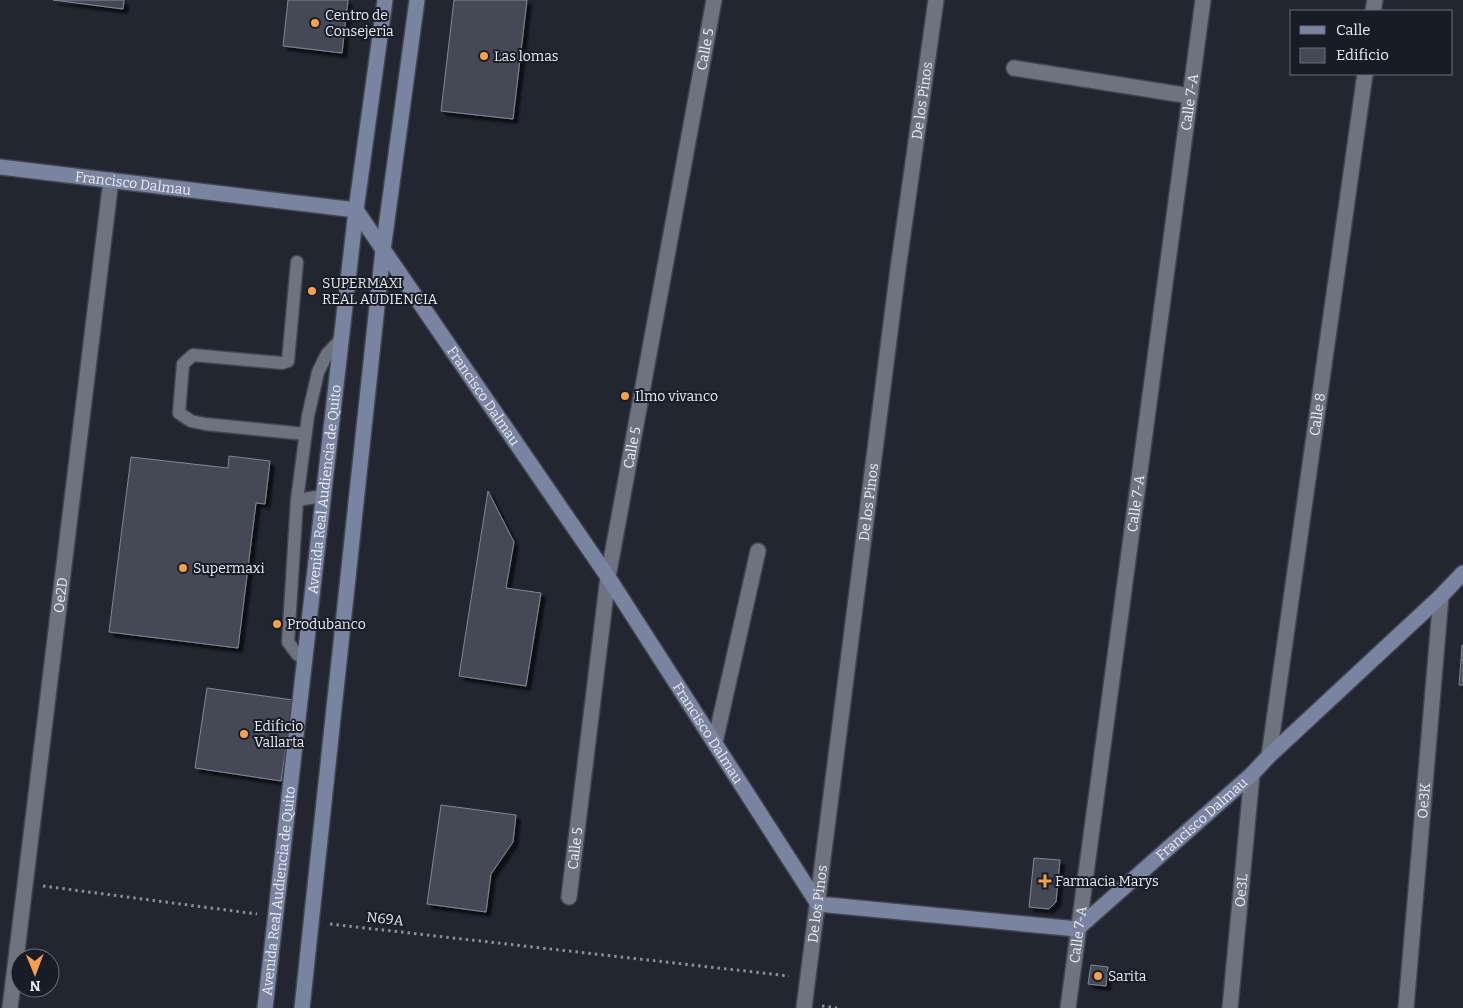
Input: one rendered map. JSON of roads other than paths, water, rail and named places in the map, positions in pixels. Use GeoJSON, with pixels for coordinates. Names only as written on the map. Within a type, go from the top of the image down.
{"type":"FeatureCollection","features":[{"type":"Feature","properties":{"kind":"main road","name":"Avenida Real Audiencia de Quito"},"geometry":{"type":"LineString","coordinates":[[265,1008],[356,210],[385,0]]}},
{"type":"Feature","properties":{"kind":"main road"},"geometry":{"type":"LineString","coordinates":[[302,1008],[383,250],[417,0]]}},
{"type":"Feature","properties":{"kind":"main road","name":"Francisco Dalmau"},"geometry":{"type":"LineString","coordinates":[[0,167],[356,210],[608,577],[818,904]]}},
{"type":"Feature","properties":{"kind":"main road","name":"Francisco Dalmau"},"geometry":{"type":"LineString","coordinates":[[1077,930],[1252,774],[1268,756],[1441,596],[1463,573]]}},
{"type":"Feature","properties":{"kind":"main road"},"geometry":{"type":"LineString","coordinates":[[818,904],[1077,930]]}},
{"type":"Feature","properties":{"kind":"street","name":"Calle 5"},"geometry":{"type":"LineString","coordinates":[[569,897],[608,577],[714,0]]}},
{"type":"Feature","properties":{"kind":"street","name":"De los Pinos"},"geometry":{"type":"LineString","coordinates":[[804,1006],[898,269],[936,0]]}},
{"type":"Feature","properties":{"kind":"street","name":"Calle 7-A"},"geometry":{"type":"LineString","coordinates":[[1068,1008],[1203,0]]}},
{"type":"Feature","properties":{"kind":"street"},"geometry":{"type":"LineString","coordinates":[[1014,68],[1190,96]]}},
{"type":"Feature","properties":{"kind":"street","name":"Calle 8"},"geometry":{"type":"LineString","coordinates":[[1268,756],[1364,75]]}},
{"type":"Feature","properties":{"kind":"street","name":"Oe2D"},"geometry":{"type":"LineString","coordinates":[[10,1008],[111,180]]}},
{"type":"Feature","properties":{"kind":"street"},"geometry":{"type":"LineString","coordinates":[[715,742],[758,551]]}},
{"type":"Feature","properties":{"kind":"street","name":"Oe3K"},"geometry":{"type":"LineString","coordinates":[[1406,1008],[1441,596]]}},
{"type":"Feature","properties":{"kind":"street","name":"Oe3L"},"geometry":{"type":"LineString","coordinates":[[1230,1008],[1252,774]]}},
{"type":"Feature","properties":{"kind":"lane"},"geometry":{"type":"LineString","coordinates":[[297,262],[288,361],[282,363],[193,356],[183,364],[179,414],[191,421],[205,424],[305,434]]}},
{"type":"Feature","properties":{"kind":"lane"},"geometry":{"type":"LineString","coordinates":[[304,660],[288,642],[297,500],[305,434],[318,372],[327,354],[341,339]]}},
{"type":"Feature","properties":{"kind":"lane"},"geometry":{"type":"LineString","coordinates":[[297,500],[324,496]]}},
{"type":"Feature","properties":{"kind":"place","name":"Centro de Consejeria"},"geometry":{"type":"Point","coordinates":[315,23]}},
{"type":"Feature","properties":{"kind":"place","name":"Las lomas"},"geometry":{"type":"Point","coordinates":[484,56]}},
{"type":"Feature","properties":{"kind":"place","name":"SUPERMAXI REAL AUDIENCIA"},"geometry":{"type":"Point","coordinates":[312,291]}},
{"type":"Feature","properties":{"kind":"place","name":"Ilmo vivanco"},"geometry":{"type":"Point","coordinates":[625,396]}},
{"type":"Feature","properties":{"kind":"place","name":"Supermaxi"},"geometry":{"type":"Point","coordinates":[183,568]}},
{"type":"Feature","properties":{"kind":"place","name":"Produbanco"},"geometry":{"type":"Point","coordinates":[277,624]}},
{"type":"Feature","properties":{"kind":"place","name":"Edificio Vallarta"},"geometry":{"type":"Point","coordinates":[244,734]}},
{"type":"Feature","properties":{"kind":"place","name":"Farmacia Marys"},"geometry":{"type":"Point","coordinates":[1045,881]}},
{"type":"Feature","properties":{"kind":"place","name":"Sarita"},"geometry":{"type":"Point","coordinates":[1098,976]}}]}
